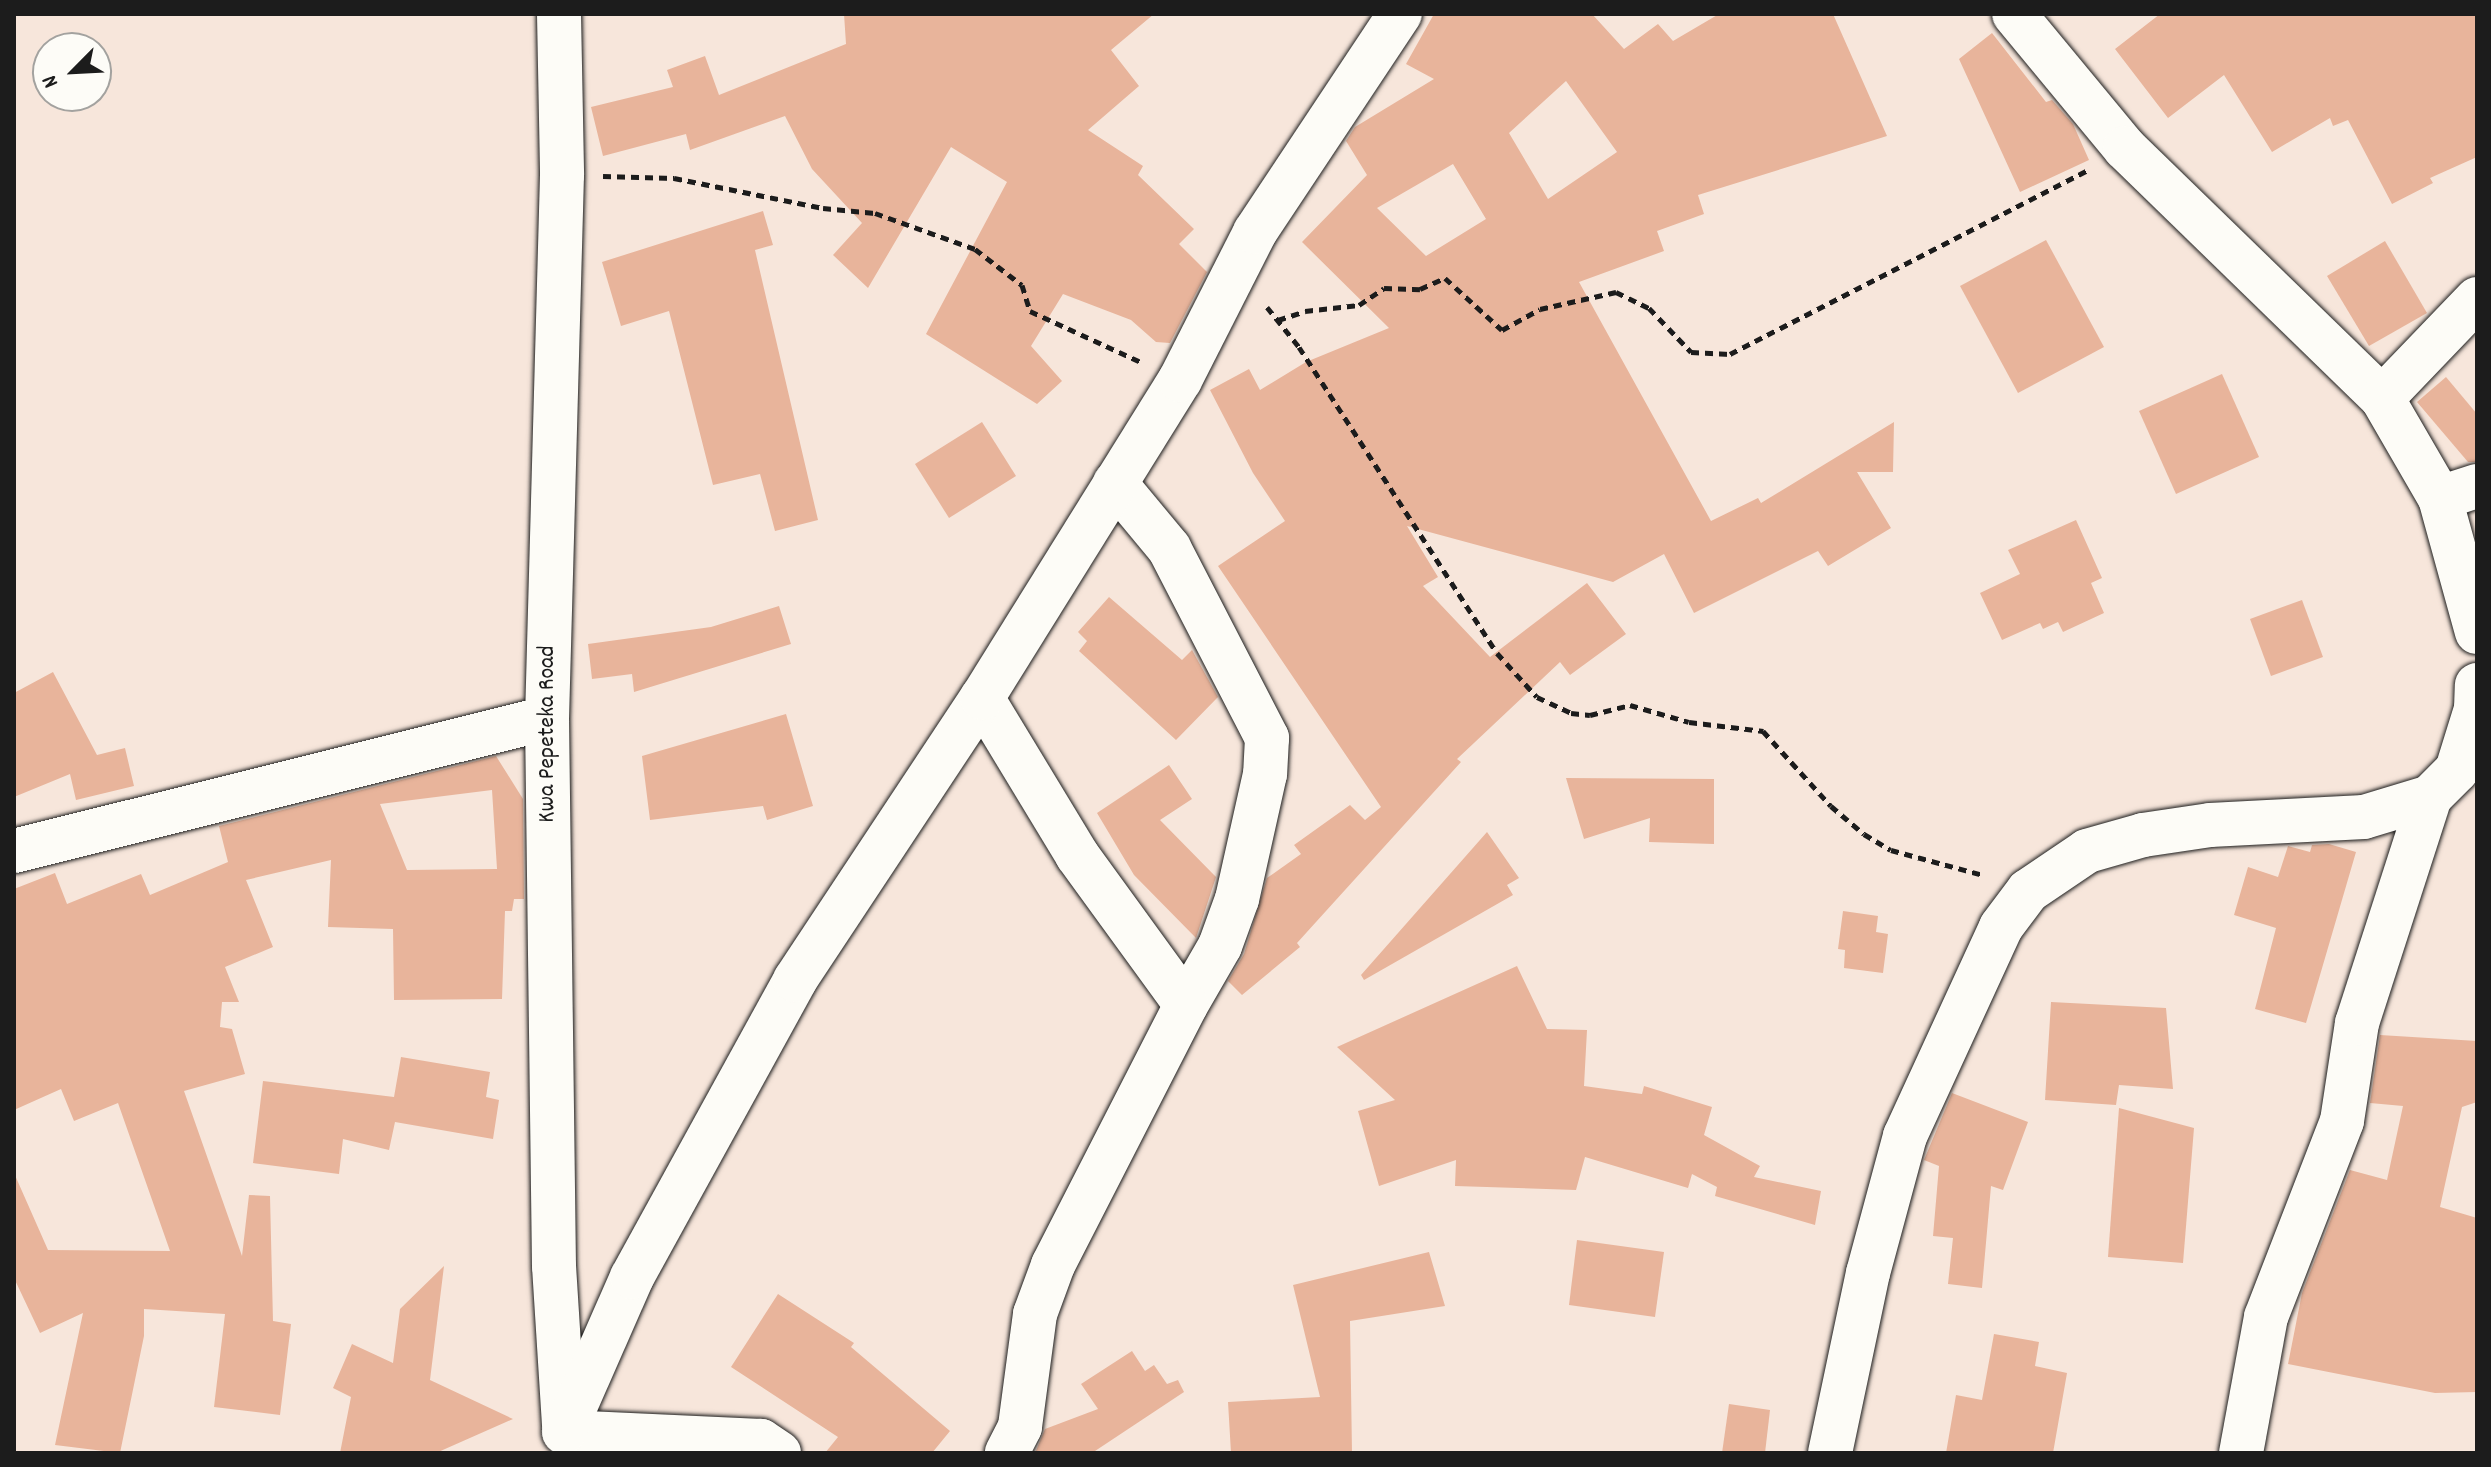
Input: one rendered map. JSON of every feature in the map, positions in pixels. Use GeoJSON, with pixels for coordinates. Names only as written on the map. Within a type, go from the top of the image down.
{"type":"FeatureCollection","features":[{"type":"Feature","properties":{"kind":"street","name":"Kwa Pepeteka Road"},"geometry":{"type":"LineString","coordinates":[[559,14],[562,175],[547,718],[554,1266],[565,1442]]}},
{"type":"Feature","properties":{"kind":"street"},"geometry":{"type":"LineString","coordinates":[[779,1453],[761,1441],[746,1440],[565,1442],[632,1277],[795,980],[982,698],[1180,380],[1238,273],[1255,232],[1400,14]]}},
{"type":"Feature","properties":{"kind":"street"},"geometry":{"type":"LineString","coordinates":[[2014,14],[2125,148],[2382,398],[2458,492],[2477,632]]}},
{"type":"Feature","properties":{"kind":"street"},"geometry":{"type":"LineString","coordinates":[[2382,398],[2477,299]]}},
{"type":"Feature","properties":{"kind":"street"},"geometry":{"type":"LineString","coordinates":[[1007,1453],[1020,1427],[1035,1314],[1053,1265],[1186,1005],[1220,946],[1237,899],[1265,774],[1267,738],[1169,548],[1115,483]]}},
{"type":"Feature","properties":{"kind":"street"},"geometry":{"type":"LineString","coordinates":[[2241,1453],[2266,1317],[2342,1121],[2357,1023],[2430,797],[2457,770],[2476,709],[2477,685]]}},
{"type":"Feature","properties":{"kind":"street"},"geometry":{"type":"LineString","coordinates":[[982,698],[1077,855],[1186,1005]]}},
{"type":"Feature","properties":{"kind":"street"},"geometry":{"type":"LineString","coordinates":[[14,851],[547,718]]}},
{"type":"Feature","properties":{"kind":"street"},"geometry":{"type":"LineString","coordinates":[[1830,1453],[1868,1273],[1905,1136],[2001,927],[2028,891],[2087,851],[2143,835],[2210,825],[2364,817],[2430,797]]}},
{"type":"Feature","properties":{"kind":"path"},"geometry":{"type":"LineString","coordinates":[[1278,320],[1305,311],[1359,305],[1384,288],[1420,289],[1445,278],[1502,330],[1540,309],[1616,292],[1649,308],[1691,352],[1730,354],[1978,230],[2125,148]]}},
{"type":"Feature","properties":{"kind":"path"},"geometry":{"type":"LineString","coordinates":[[562,175],[674,178],[823,208],[875,213],[975,249],[1022,285],[1030,311],[1180,380]]}},
{"type":"Feature","properties":{"kind":"path"},"geometry":{"type":"LineString","coordinates":[[1238,273],[1278,320],[1489,641],[1537,697],[1571,713],[1590,715],[1630,705],[1689,722],[1763,731],[1831,806],[1891,850],[2028,891]]}},
{"type":"Feature","properties":{"kind":"building"},"geometry":{"type":"Polygon","coordinates":[[[844,14],[1154,14],[1111,50],[1139,86],[1088,130],[1143,166],[1138,175],[1194,229],[1179,244],[1207,272],[1170,343],[1156,342],[1131,320],[1063,294],[1031,346],[1062,381],[1037,404],[926,334],[1007,182],[951,147],[868,288],[833,255],[862,223],[812,169],[785,116],[690,150],[686,134],[603,156],[591,107],[673,87],[667,70],[705,56],[719,95],[846,44],[844,14]]]}},
{"type":"Feature","properties":{"kind":"building"},"geometry":{"type":"Polygon","coordinates":[[[1434,14],[1592,14],[1624,49],[1658,24],[1673,41],[1719,14],[1833,14],[1887,136],[1698,195],[1704,214],[1657,231],[1664,251],[1579,282],[1711,521],[1758,498],[1761,503],[1894,422],[1893,472],[1857,472],[1891,528],[1828,566],[1818,551],[1694,613],[1664,554],[1613,582],[1407,526],[1438,577],[1423,586],[1490,657],[1587,583],[1626,634],[1570,675],[1560,662],[1457,759],[1461,762],[1297,943],[1300,947],[1242,995],[1228,981],[1244,954],[1267,878],[1301,854],[1294,845],[1350,805],[1365,820],[1381,807],[1218,566],[1285,521],[1253,473],[1210,390],[1249,369],[1260,390],[1306,362],[1389,328],[1302,242],[1367,175],[1346,141],[1355,127],[1434,79],[1406,64],[1434,14]],[[1566,81],[1509,133],[1548,199],[1617,152],[1566,81]],[[1453,164],[1377,208],[1426,256],[1486,219],[1453,164]]]}},
{"type":"Feature","properties":{"kind":"building"},"geometry":{"type":"Polygon","coordinates":[[[2160,14],[2477,14],[2477,157],[2430,178],[2433,183],[2392,204],[2348,120],[2333,126],[2330,118],[2272,152],[2224,75],[2168,118],[2115,49],[2160,14]]]}},
{"type":"Feature","properties":{"kind":"building"},"geometry":{"type":"Polygon","coordinates":[[[1992,33],[2046,102],[2052,100],[2073,124],[2089,160],[2020,192],[1959,59],[1992,33]]]}},
{"type":"Feature","properties":{"kind":"building"},"geometry":{"type":"Polygon","coordinates":[[[763,211],[773,245],[755,250],[818,520],[775,531],[760,474],[713,485],[669,311],[621,326],[602,262],[763,211]]]}},
{"type":"Feature","properties":{"kind":"building"},"geometry":{"type":"Polygon","coordinates":[[[2046,240],[2104,347],[2018,393],[1960,286],[2046,240]]]}},
{"type":"Feature","properties":{"kind":"building"},"geometry":{"type":"Polygon","coordinates":[[[2385,241],[2427,313],[2369,346],[2327,276],[2385,241]]]}},
{"type":"Feature","properties":{"kind":"building"},"geometry":{"type":"Polygon","coordinates":[[[2222,374],[2259,457],[2176,494],[2139,411],[2222,374]]]}},
{"type":"Feature","properties":{"kind":"building"},"geometry":{"type":"Polygon","coordinates":[[[2446,377],[2477,414],[2477,462],[2468,462],[2417,402],[2446,377]]]}},
{"type":"Feature","properties":{"kind":"building"},"geometry":{"type":"Polygon","coordinates":[[[982,422],[1016,476],[949,518],[915,464],[982,422]]]}},
{"type":"Feature","properties":{"kind":"building"},"geometry":{"type":"Polygon","coordinates":[[[2076,520],[2102,578],[2091,583],[2104,613],[2063,632],[2058,622],[2043,629],[2040,623],[2002,640],[1980,593],[2020,574],[2008,550],[2076,520]]]}},
{"type":"Feature","properties":{"kind":"building"},"geometry":{"type":"Polygon","coordinates":[[[1109,597],[1182,660],[1192,650],[1218,697],[1176,740],[1079,651],[1087,641],[1078,632],[1109,597]]]}},
{"type":"Feature","properties":{"kind":"building"},"geometry":{"type":"Polygon","coordinates":[[[2302,600],[2323,657],[2271,676],[2250,619],[2302,600]]]}},
{"type":"Feature","properties":{"kind":"building"},"geometry":{"type":"Polygon","coordinates":[[[779,606],[791,644],[634,692],[632,674],[592,679],[588,644],[711,627],[779,606]]]}},
{"type":"Feature","properties":{"kind":"building"},"geometry":{"type":"Polygon","coordinates":[[[53,672],[97,755],[125,748],[134,786],[76,800],[70,774],[14,797],[14,693],[53,672]]]}},
{"type":"Feature","properties":{"kind":"building"},"geometry":{"type":"Polygon","coordinates":[[[786,714],[813,806],[767,820],[763,806],[650,820],[642,756],[786,714]]]}},
{"type":"Feature","properties":{"kind":"building"},"geometry":{"type":"Polygon","coordinates":[[[496,756],[523,799],[524,899],[514,899],[512,911],[505,911],[502,999],[394,1000],[393,929],[328,927],[331,860],[246,880],[273,947],[225,967],[239,1002],[222,1002],[220,1027],[232,1029],[245,1074],[184,1091],[242,1256],[249,1195],[270,1196],[273,1321],[291,1324],[280,1415],[214,1407],[225,1314],[144,1309],[144,1336],[120,1453],[55,1445],[83,1313],[40,1333],[14,1278],[14,1173],[48,1250],[170,1251],[118,1103],[74,1121],[61,1089],[14,1110],[14,889],[55,873],[67,904],[141,874],[150,895],[228,862],[219,826],[496,756]],[[492,790],[380,804],[407,870],[497,869],[492,790]]]}},
{"type":"Feature","properties":{"kind":"building"},"geometry":{"type":"Polygon","coordinates":[[[1169,765],[1192,799],[1160,820],[1216,877],[1196,938],[1134,875],[1097,813],[1169,765]]]}},
{"type":"Feature","properties":{"kind":"building"},"geometry":{"type":"Polygon","coordinates":[[[1566,778],[1714,779],[1714,844],[1649,842],[1650,818],[1584,839],[1566,778]]]}},
{"type":"Feature","properties":{"kind":"building"},"geometry":{"type":"Polygon","coordinates":[[[1487,832],[1519,878],[1507,885],[1513,895],[1364,980],[1361,975],[1487,832]]]}},
{"type":"Feature","properties":{"kind":"building"},"geometry":{"type":"Polygon","coordinates":[[[2329,844],[2356,852],[2306,1023],[2255,1009],[2276,928],[2234,915],[2248,867],[2278,877],[2288,846],[2310,852],[2312,845],[2329,844]]]}},
{"type":"Feature","properties":{"kind":"building"},"geometry":{"type":"Polygon","coordinates":[[[1843,911],[1878,916],[1876,932],[1888,934],[1883,973],[1844,968],[1845,950],[1838,949],[1843,911]]]}},
{"type":"Feature","properties":{"kind":"building"},"geometry":{"type":"Polygon","coordinates":[[[1517,966],[1547,1029],[1587,1030],[1584,1086],[1642,1094],[1644,1086],[1712,1107],[1704,1135],[1760,1166],[1754,1177],[1821,1191],[1815,1225],[1715,1196],[1717,1187],[1692,1174],[1688,1188],[1585,1157],[1576,1190],[1455,1186],[1456,1160],[1379,1186],[1358,1111],[1395,1100],[1337,1047],[1517,966]]]}},
{"type":"Feature","properties":{"kind":"building"},"geometry":{"type":"Polygon","coordinates":[[[2051,1002],[2166,1008],[2173,1089],[2119,1085],[2116,1105],[2045,1100],[2051,1002]]]}},
{"type":"Feature","properties":{"kind":"building"},"geometry":{"type":"Polygon","coordinates":[[[2380,1035],[2477,1041],[2477,1102],[2462,1107],[2440,1207],[2477,1218],[2477,1392],[2435,1393],[2288,1364],[2302,1293],[2350,1170],[2387,1180],[2403,1106],[2370,1103],[2380,1035]]]}},
{"type":"Feature","properties":{"kind":"building"},"geometry":{"type":"Polygon","coordinates":[[[401,1057],[490,1072],[486,1097],[499,1100],[493,1139],[395,1122],[389,1150],[343,1139],[339,1174],[253,1163],[263,1081],[394,1097],[401,1057]]]}},
{"type":"Feature","properties":{"kind":"building"},"geometry":{"type":"Polygon","coordinates":[[[1952,1093],[2028,1122],[2003,1190],[1991,1186],[1982,1288],[1948,1284],[1953,1238],[1933,1236],[1939,1166],[1924,1160],[1952,1093]]]}},
{"type":"Feature","properties":{"kind":"building"},"geometry":{"type":"Polygon","coordinates":[[[2119,1108],[2194,1128],[2183,1263],[2108,1257],[2119,1108]]]}},
{"type":"Feature","properties":{"kind":"building"},"geometry":{"type":"Polygon","coordinates":[[[1577,1240],[1664,1252],[1655,1317],[1569,1305],[1577,1240]]]}},
{"type":"Feature","properties":{"kind":"building"},"geometry":{"type":"Polygon","coordinates":[[[1429,1252],[1445,1306],[1350,1321],[1352,1453],[1231,1453],[1228,1402],[1320,1397],[1293,1285],[1429,1252]]]}},
{"type":"Feature","properties":{"kind":"building"},"geometry":{"type":"Polygon","coordinates":[[[444,1266],[430,1380],[513,1419],[436,1453],[340,1453],[351,1397],[333,1388],[352,1344],[393,1363],[400,1309],[444,1266]]]}},
{"type":"Feature","properties":{"kind":"building"},"geometry":{"type":"Polygon","coordinates":[[[778,1294],[854,1343],[851,1347],[950,1431],[932,1453],[825,1453],[838,1437],[731,1367],[778,1294]]]}},
{"type":"Feature","properties":{"kind":"building"},"geometry":{"type":"Polygon","coordinates":[[[1994,1334],[2039,1342],[2035,1366],[2067,1373],[2053,1453],[1946,1453],[1956,1395],[1982,1400],[1994,1334]]]}},
{"type":"Feature","properties":{"kind":"building"},"geometry":{"type":"Polygon","coordinates":[[[1132,1351],[1145,1371],[1154,1365],[1167,1384],[1178,1380],[1184,1392],[1092,1453],[1035,1453],[1045,1429],[1098,1409],[1081,1384],[1132,1351]]]}},
{"type":"Feature","properties":{"kind":"building"},"geometry":{"type":"Polygon","coordinates":[[[1729,1404],[1770,1410],[1765,1453],[1722,1453],[1729,1404]]]}}]}
